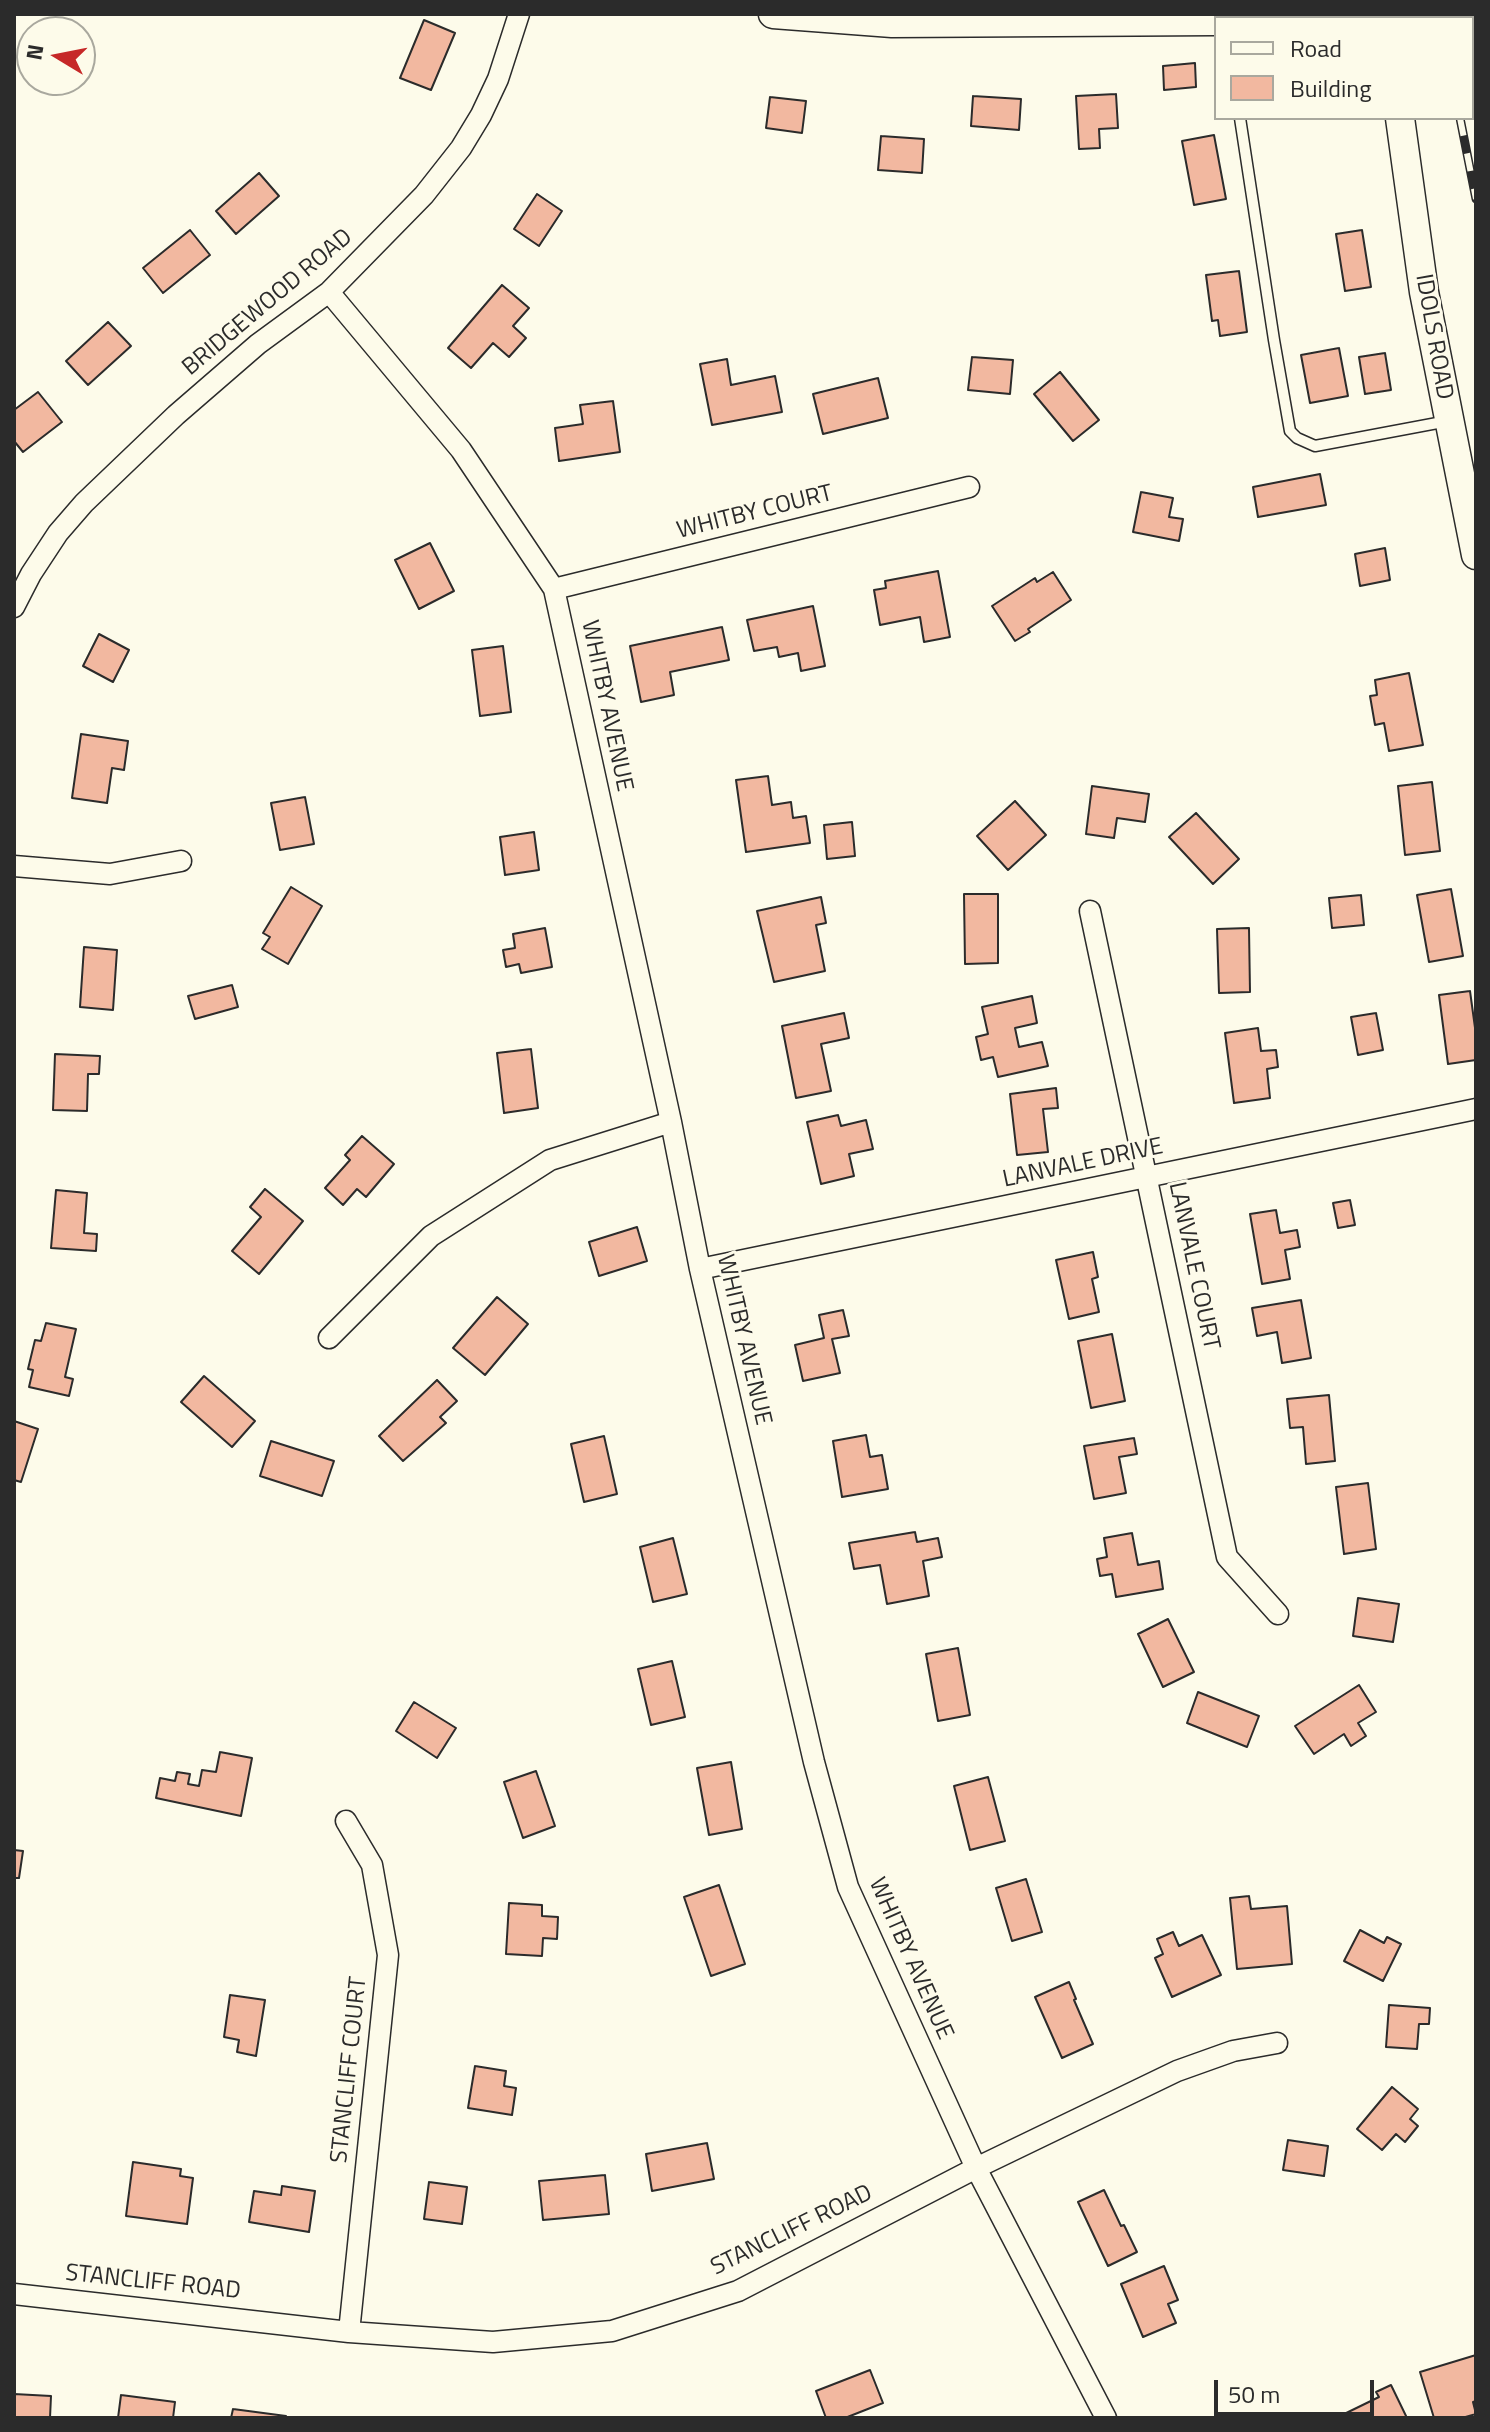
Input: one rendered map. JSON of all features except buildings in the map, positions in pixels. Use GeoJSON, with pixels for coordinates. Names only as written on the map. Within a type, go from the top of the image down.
{"type":"FeatureCollection","features":[{"type":"Feature","properties":{"kind":"street","name":"BRIDGEWOOD ROAD"},"geometry":{"type":"LineString","coordinates":[[14,607],[58,533],[84,503],[176,415],[258,344],[329,292],[424,195],[461,148],[481,115],[498,79],[519,14]]}},
{"type":"Feature","properties":{"kind":"street"},"geometry":{"type":"LineString","coordinates":[[773,14],[892,23],[1214,21]]}},
{"type":"Feature","properties":{"kind":"street","name":"IDOLS ROAD"},"geometry":{"type":"LineString","coordinates":[[1400,120],[1424,292],[1476,555]]}},
{"type":"Feature","properties":{"kind":"street","name":"WHITBY AVENUE"},"geometry":{"type":"LineString","coordinates":[[329,292],[461,450],[554,589],[671,1122],[700,1269],[814,1762],[848,1887],[976,2168],[1106,2418]]}},
{"type":"Feature","properties":{"kind":"street","name":"WHITBY COURT"},"geometry":{"type":"LineString","coordinates":[[554,589],[969,487]]}},
{"type":"Feature","properties":{"kind":"street"},"geometry":{"type":"LineString","coordinates":[[14,866],[110,874],[181,861]]}},
{"type":"Feature","properties":{"kind":"street","name":"LANVALE COURT"},"geometry":{"type":"LineString","coordinates":[[1090,911],[1227,1557],[1278,1614]]}},
{"type":"Feature","properties":{"kind":"street","name":"LANVALE DRIVE"},"geometry":{"type":"LineString","coordinates":[[700,1269],[1476,1109]]}},
{"type":"Feature","properties":{"kind":"street"},"geometry":{"type":"LineString","coordinates":[[329,1338],[431,1236],[550,1160],[671,1122]]}},
{"type":"Feature","properties":{"kind":"street","name":"STANCLIFF COURT"},"geometry":{"type":"LineString","coordinates":[[346,1821],[372,1865],[388,1955],[349,2332]]}},
{"type":"Feature","properties":{"kind":"street","name":"STANCLIFF ROAD"},"geometry":{"type":"LineString","coordinates":[[14,2294],[349,2332],[493,2342],[612,2331],[738,2291],[976,2168],[1177,2071],[1233,2051],[1277,2043]]}},
{"type":"Feature","properties":{"kind":"lane"},"geometry":{"type":"LineString","coordinates":[[1240,120],[1290,431],[1297,438],[1315,446],[1448,421]]}},
{"type":"Feature","properties":{"kind":"railway"},"geometry":{"type":"LineString","coordinates":[[1474,88],[1476,93]]}},
{"type":"Feature","properties":{"kind":"railway"},"geometry":{"type":"LineString","coordinates":[[1460,120],[1476,199]]}}]}
